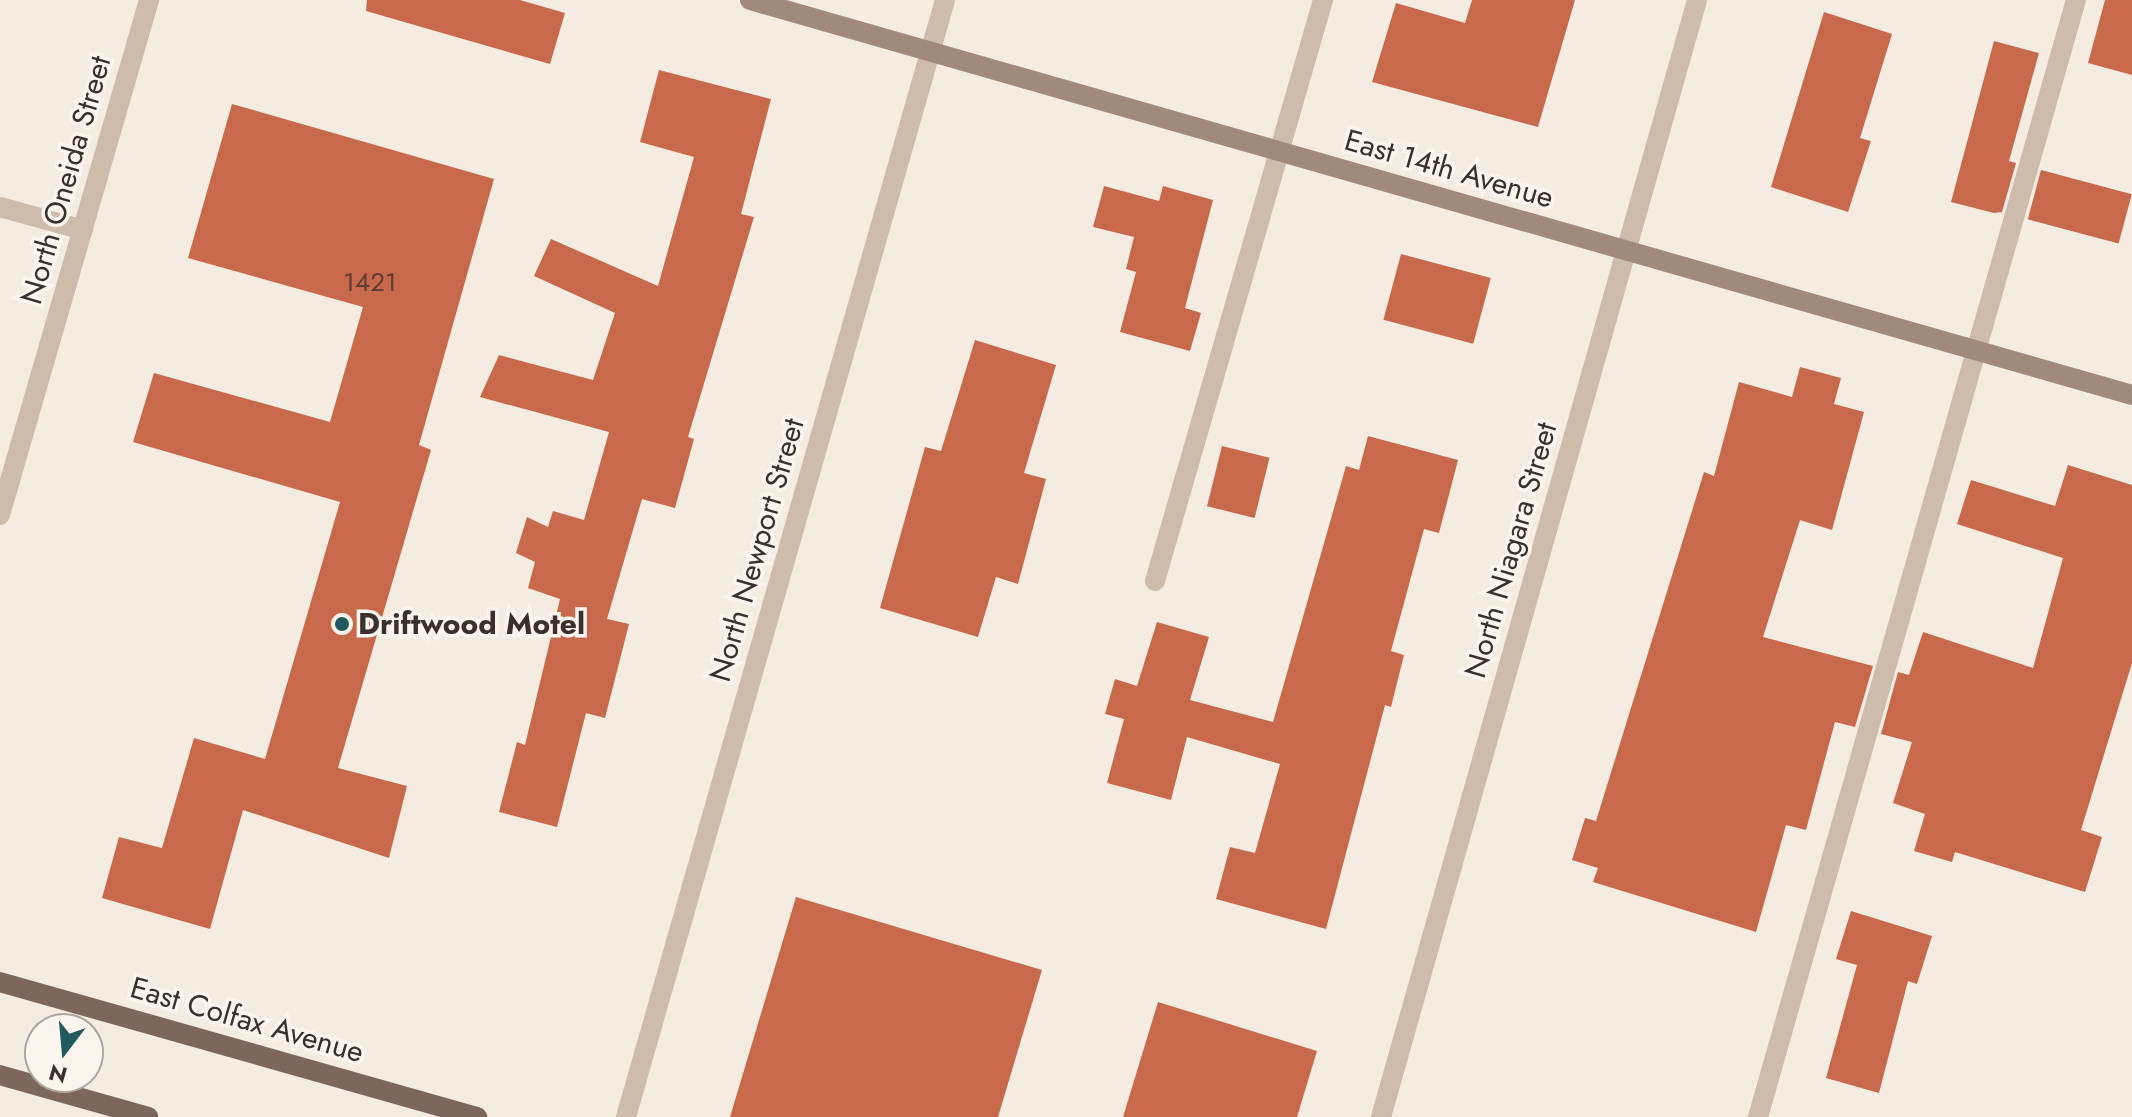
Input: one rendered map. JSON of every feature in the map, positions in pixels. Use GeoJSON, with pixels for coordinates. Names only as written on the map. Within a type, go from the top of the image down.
{"type":"FeatureCollection","features":[{"type":"Feature","properties":{"kind":"main road","name":"East 14th Avenue"},"geometry":{"type":"LineString","coordinates":[[750,0],[2132,395]]}},
{"type":"Feature","properties":{"kind":"main road","name":"East Colfax Avenue"},"geometry":{"type":"LineString","coordinates":[[0,982],[477,1117]]}},
{"type":"Feature","properties":{"kind":"main road"},"geometry":{"type":"LineString","coordinates":[[0,1075],[148,1117]]}},
{"type":"Feature","properties":{"kind":"street","name":"North Oneida Street"},"geometry":{"type":"LineString","coordinates":[[0,515],[149,0]]}},
{"type":"Feature","properties":{"kind":"street","name":"North Newport Street"},"geometry":{"type":"LineString","coordinates":[[626,1117],[945,0]]}},
{"type":"Feature","properties":{"kind":"street"},"geometry":{"type":"LineString","coordinates":[[1155,581],[1323,0]]}},
{"type":"Feature","properties":{"kind":"street","name":"North Niagara Street"},"geometry":{"type":"LineString","coordinates":[[1381,1117],[1697,0]]}},
{"type":"Feature","properties":{"kind":"street"},"geometry":{"type":"LineString","coordinates":[[1758,1117],[2076,0]]}},
{"type":"Feature","properties":{"kind":"street"},"geometry":{"type":"LineString","coordinates":[[0,207],[83,230]]}},
{"type":"Feature","properties":{"kind":"building"},"geometry":{"type":"Polygon","coordinates":[[[367,0],[520,0],[565,13],[550,64],[366,11],[367,0]]]}},
{"type":"Feature","properties":{"kind":"building"},"geometry":{"type":"Polygon","coordinates":[[[1472,0],[1575,0],[1538,127],[1372,82],[1396,3],[1465,23],[1472,0]]]}},
{"type":"Feature","properties":{"kind":"building"},"geometry":{"type":"Polygon","coordinates":[[[2105,0],[2132,0],[2132,75],[2088,63],[2105,0]]]}},
{"type":"Feature","properties":{"kind":"building"},"geometry":{"type":"Polygon","coordinates":[[[1824,12],[1892,34],[1860,138],[1871,141],[1848,212],[1771,187],[1824,12]]]}},
{"type":"Feature","properties":{"kind":"building"},"geometry":{"type":"Polygon","coordinates":[[[1994,41],[2039,53],[2009,161],[2016,163],[2002,212],[1994,213],[1951,202],[1994,41]]]}},
{"type":"Feature","properties":{"kind":"building"},"geometry":{"type":"Polygon","coordinates":[[[659,70],[771,99],[741,214],[754,217],[688,437],[694,439],[675,508],[642,499],[607,619],[629,624],[605,718],[586,713],[557,827],[499,812],[517,742],[525,745],[560,599],[528,588],[535,562],[516,553],[527,517],[548,527],[553,511],[584,520],[609,432],[480,397],[499,355],[593,380],[615,313],[534,276],[551,239],[658,286],[694,157],[640,142],[659,70]]]}},
{"type":"Feature","properties":{"kind":"building"},"geometry":{"type":"Polygon","coordinates":[[[232,104],[494,179],[419,445],[431,450],[338,768],[407,786],[389,858],[243,810],[210,929],[102,898],[119,837],[162,848],[194,738],[265,759],[340,502],[133,442],[154,373],[330,422],[363,307],[188,258],[232,104]]]}},
{"type":"Feature","properties":{"kind":"building"},"geometry":{"type":"Polygon","coordinates":[[[2041,170],[2132,194],[2119,244],[2028,219],[2041,170]]]}},
{"type":"Feature","properties":{"kind":"building"},"geometry":{"type":"Polygon","coordinates":[[[1104,186],[1159,201],[1163,186],[1213,200],[1185,308],[1201,313],[1190,351],[1120,332],[1136,272],[1126,269],[1134,237],[1093,227],[1104,186]]]}},
{"type":"Feature","properties":{"kind":"building"},"geometry":{"type":"Polygon","coordinates":[[[1401,254],[1491,278],[1473,344],[1383,320],[1401,254]]]}},
{"type":"Feature","properties":{"kind":"building"},"geometry":{"type":"Polygon","coordinates":[[[975,340],[1056,365],[1024,473],[1046,479],[1018,584],[996,577],[978,637],[880,608],[925,447],[941,451],[975,340]]]}},
{"type":"Feature","properties":{"kind":"building"},"geometry":{"type":"Polygon","coordinates":[[[1800,367],[1841,378],[1834,404],[1864,412],[1832,530],[1800,520],[1763,637],[1873,666],[1855,727],[1835,722],[1806,830],[1786,825],[1756,932],[1593,882],[1598,868],[1572,860],[1585,818],[1596,821],[1704,472],[1714,476],[1739,382],[1792,397],[1800,367]]]}},
{"type":"Feature","properties":{"kind":"building"},"geometry":{"type":"Polygon","coordinates":[[[1368,436],[1458,460],[1439,533],[1424,529],[1391,651],[1404,655],[1391,707],[1385,705],[1326,929],[1216,899],[1230,847],[1255,853],[1280,764],[1187,737],[1171,800],[1107,783],[1124,719],[1105,714],[1115,679],[1137,686],[1157,622],[1209,637],[1190,700],[1273,722],[1346,466],[1359,470],[1368,436]]]}},
{"type":"Feature","properties":{"kind":"building"},"geometry":{"type":"Polygon","coordinates":[[[1222,446],[1270,458],[1255,518],[1207,506],[1222,446]]]}},
{"type":"Feature","properties":{"kind":"building"},"geometry":{"type":"Polygon","coordinates":[[[2068,465],[2132,485],[2132,663],[2081,830],[2102,837],[2085,892],[1955,852],[1952,862],[1914,851],[1925,814],[1893,803],[1912,742],[1881,734],[1898,672],[1909,675],[1923,632],[2033,668],[2063,558],[1957,524],[1971,480],[2055,506],[2068,465]]]}},
{"type":"Feature","properties":{"kind":"building"},"geometry":{"type":"Polygon","coordinates":[[[796,897],[1042,970],[998,1117],[730,1117],[796,897]]]}},
{"type":"Feature","properties":{"kind":"building"},"geometry":{"type":"Polygon","coordinates":[[[1851,911],[1932,936],[1917,984],[1908,981],[1879,1093],[1826,1078],[1857,965],[1836,959],[1851,911]]]}},
{"type":"Feature","properties":{"kind":"building"},"geometry":{"type":"Polygon","coordinates":[[[1158,1002],[1317,1051],[1297,1117],[1123,1117],[1158,1002]]]}},
{"type":"Feature","properties":{"kind":"place","name":"Driftwood Motel"},"geometry":{"type":"Point","coordinates":[342,624]}}]}
